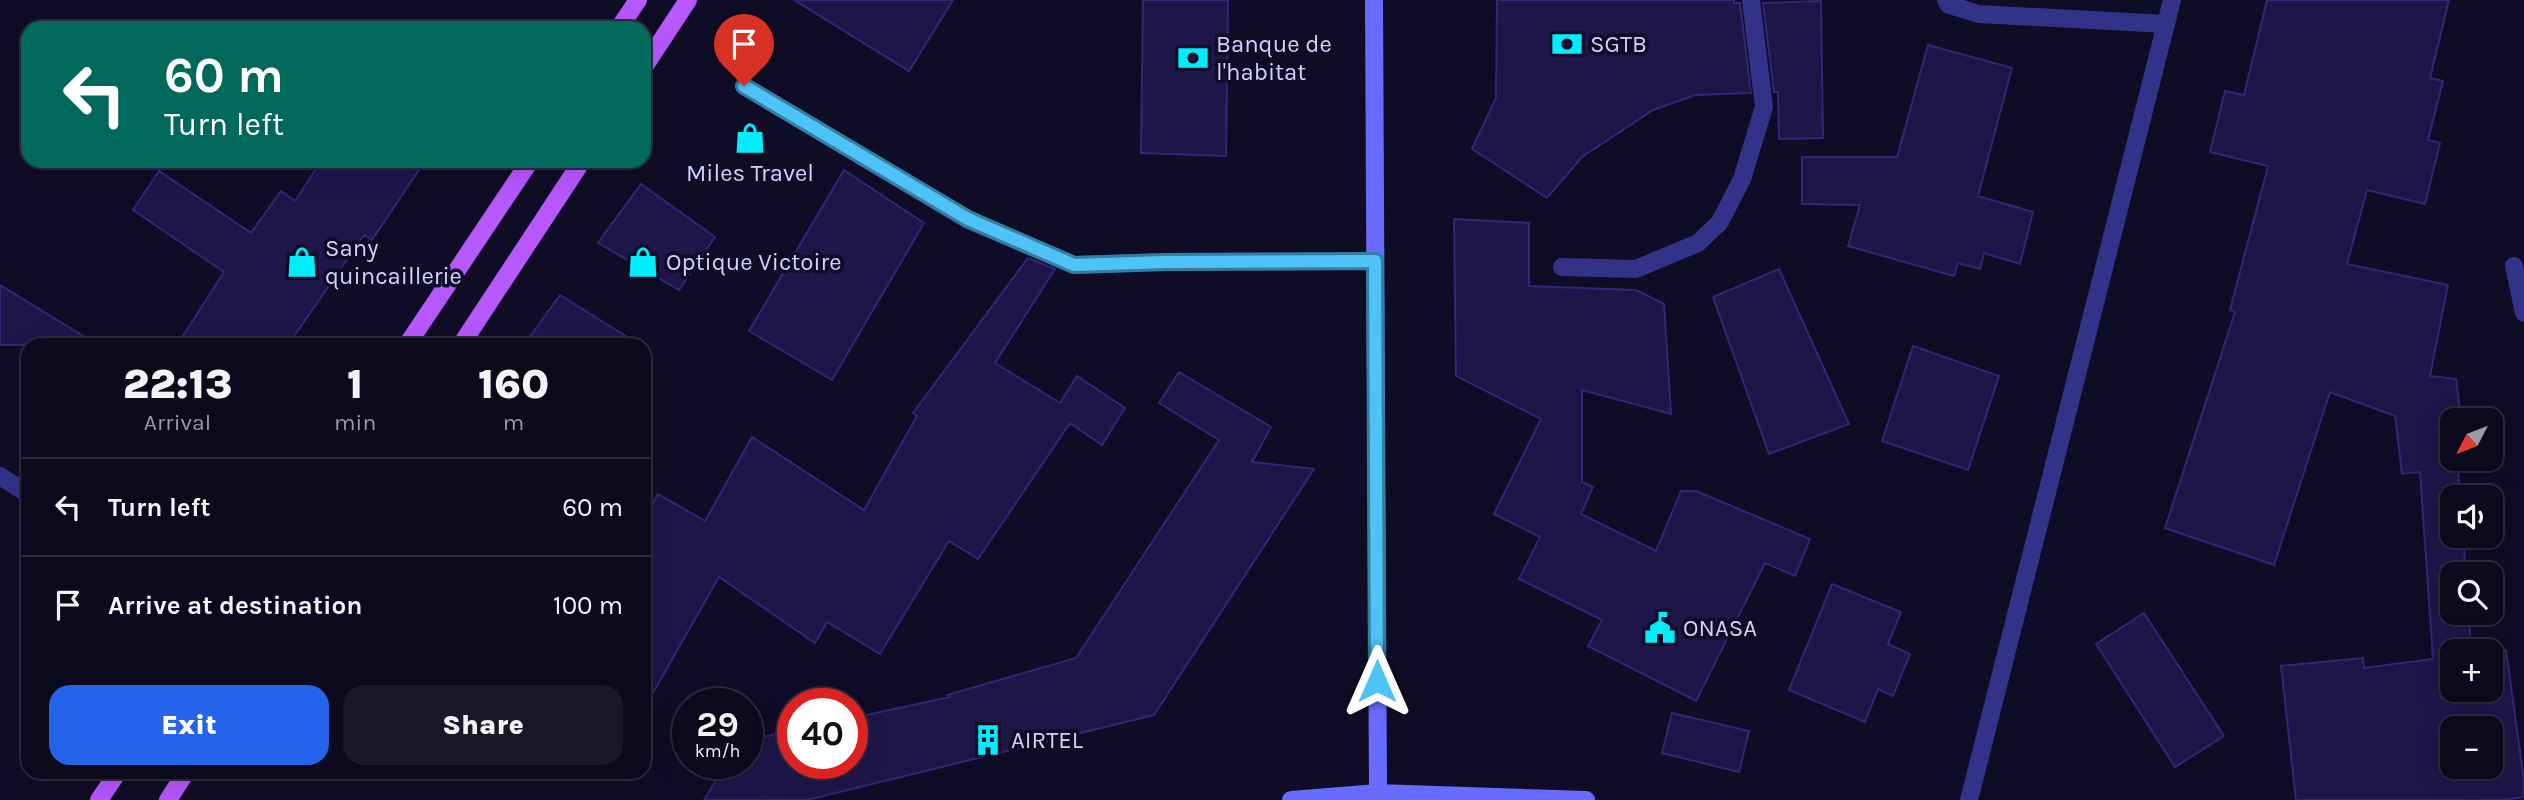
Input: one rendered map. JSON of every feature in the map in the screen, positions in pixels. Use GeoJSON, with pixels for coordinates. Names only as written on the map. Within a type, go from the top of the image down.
{"type":"FeatureCollection","features":[{"type":"Feature","properties":{"kind":"main road"},"geometry":{"type":"LineString","coordinates":[[624,21],[638,0]]}},
{"type":"Feature","properties":{"kind":"main road"},"geometry":{"type":"LineString","coordinates":[[651,56],[688,0]]}},
{"type":"Feature","properties":{"kind":"main road"},"geometry":{"type":"LineString","coordinates":[[412,338],[525,168]]}},
{"type":"Feature","properties":{"kind":"main road"},"geometry":{"type":"LineString","coordinates":[[466,338],[577,168]]}},
{"type":"Feature","properties":{"kind":"main road"},"geometry":{"type":"LineString","coordinates":[[99,800],[113,779]]}},
{"type":"Feature","properties":{"kind":"main road"},"geometry":{"type":"LineString","coordinates":[[168,800],[182,779]]}},
{"type":"Feature","properties":{"kind":"street"},"geometry":{"type":"LineString","coordinates":[[1374,0],[1378,793]]}},
{"type":"Feature","properties":{"kind":"street"},"geometry":{"type":"LineString","coordinates":[[1562,267],[1636,269],[1698,243],[1720,222],[1742,179],[1764,107],[1751,0]]}},
{"type":"Feature","properties":{"kind":"street"},"geometry":{"type":"LineString","coordinates":[[1946,0],[1950,5],[1979,14],[2060,9],[2166,24]]}},
{"type":"Feature","properties":{"kind":"street"},"geometry":{"type":"LineString","coordinates":[[1969,800],[2172,0]]}},
{"type":"Feature","properties":{"kind":"street"},"geometry":{"type":"LineString","coordinates":[[744,86],[968,219],[1074,265],[1375,261]]}},
{"type":"Feature","properties":{"kind":"street"},"geometry":{"type":"LineString","coordinates":[[2514,266],[2524,313]]}},
{"type":"Feature","properties":{"kind":"street"},"geometry":{"type":"LineString","coordinates":[[0,476],[21,490]]}},
{"type":"Feature","properties":{"kind":"street"},"geometry":{"type":"LineString","coordinates":[[1291,800],[1378,793],[1586,800]]}},
{"type":"Feature","properties":{"kind":"building"},"geometry":{"type":"Polygon","coordinates":[[[794,0],[953,0],[909,71],[794,0]]]}},
{"type":"Feature","properties":{"kind":"building"},"geometry":{"type":"Polygon","coordinates":[[[1143,0],[1228,0],[1226,156],[1141,153],[1143,0]]]}},
{"type":"Feature","properties":{"kind":"building"},"geometry":{"type":"Polygon","coordinates":[[[1497,0],[1734,0],[1734,3],[1740,3],[1751,93],[1695,95],[1653,110],[1582,157],[1547,198],[1472,149],[1496,98],[1497,0]]]}},
{"type":"Feature","properties":{"kind":"building"},"geometry":{"type":"Polygon","coordinates":[[[2267,0],[2449,0],[2430,78],[2443,81],[2428,140],[2440,143],[2425,204],[2367,190],[2347,264],[2448,285],[2430,376],[2456,379],[2460,408],[2440,408],[2440,471],[2458,471],[2459,485],[2440,485],[2440,548],[2464,548],[2465,562],[2440,562],[2440,625],[2470,625],[2470,639],[2440,639],[2440,702],[2503,702],[2503,650],[2506,650],[2524,797],[2504,800],[2296,800],[2281,666],[2363,658],[2364,668],[2433,659],[2420,472],[2402,474],[2395,416],[2330,392],[2274,565],[2165,528],[2235,312],[2230,310],[2268,166],[2210,152],[2225,91],[2244,95],[2267,0]]]}},
{"type":"Feature","properties":{"kind":"building"},"geometry":{"type":"Polygon","coordinates":[[[1821,1],[1823,138],[1779,139],[1778,92],[1774,92],[1763,3],[1821,1]]]}},
{"type":"Feature","properties":{"kind":"building"},"geometry":{"type":"Polygon","coordinates":[[[1928,45],[2012,68],[1978,196],[2033,212],[2020,264],[1984,253],[1980,269],[1958,263],[1954,276],[1848,246],[1860,205],[1802,204],[1802,157],[1897,157],[1928,45]]]}},
{"type":"Feature","properties":{"kind":"building"},"geometry":{"type":"Polygon","coordinates":[[[316,168],[420,168],[372,240],[364,235],[293,338],[182,338],[224,272],[133,210],[159,171],[251,233],[281,191],[295,201],[316,168]]]}},
{"type":"Feature","properties":{"kind":"building"},"geometry":{"type":"Polygon","coordinates":[[[844,170],[924,223],[832,380],[749,331],[844,170]]]}},
{"type":"Feature","properties":{"kind":"building"},"geometry":{"type":"Polygon","coordinates":[[[641,184],[715,237],[679,290],[598,243],[641,184]]]}},
{"type":"Feature","properties":{"kind":"building"},"geometry":{"type":"Polygon","coordinates":[[[1454,219],[1529,223],[1529,286],[1636,290],[1664,304],[1671,414],[1582,390],[1582,482],[1593,487],[1581,514],[1656,551],[1681,491],[1696,491],[1810,539],[1795,576],[1765,563],[1696,701],[1588,646],[1602,620],[1519,579],[1540,537],[1494,514],[1541,419],[1456,376],[1454,219]]]}},
{"type":"Feature","properties":{"kind":"building"},"geometry":{"type":"Polygon","coordinates":[[[1028,258],[1055,269],[995,363],[1060,403],[1077,376],[1125,408],[1102,445],[1070,423],[978,559],[949,541],[880,654],[827,622],[815,643],[719,577],[651,697],[651,507],[658,494],[705,521],[752,437],[864,510],[917,416],[913,413],[1028,258]]]}},
{"type":"Feature","properties":{"kind":"building"},"geometry":{"type":"Polygon","coordinates":[[[1779,269],[1849,424],[1769,454],[1713,297],[1779,269]]]}},
{"type":"Feature","properties":{"kind":"building"},"geometry":{"type":"Polygon","coordinates":[[[0,285],[87,338],[21,338],[21,345],[0,345],[0,285]]]}},
{"type":"Feature","properties":{"kind":"building"},"geometry":{"type":"Polygon","coordinates":[[[560,295],[629,338],[529,338],[560,295]]]}},
{"type":"Feature","properties":{"kind":"building"},"geometry":{"type":"Polygon","coordinates":[[[1913,346],[1999,376],[1968,470],[1882,441],[1913,346]]]}},
{"type":"Feature","properties":{"kind":"building"},"geometry":{"type":"Polygon","coordinates":[[[1179,372],[1271,427],[1252,462],[1314,469],[1154,715],[807,800],[704,800],[716,779],[763,779],[763,737],[777,734],[777,779],[868,779],[868,715],[950,697],[947,695],[1076,658],[1219,440],[1159,403],[1179,372]]]}},
{"type":"Feature","properties":{"kind":"building"},"geometry":{"type":"Polygon","coordinates":[[[1832,584],[1901,612],[1888,644],[1910,654],[1893,696],[1878,689],[1865,722],[1789,690],[1832,584]]]}},
{"type":"Feature","properties":{"kind":"building"},"geometry":{"type":"Polygon","coordinates":[[[2144,613],[2224,736],[2175,767],[2096,644],[2144,613]]]}},
{"type":"Feature","properties":{"kind":"building"},"geometry":{"type":"Polygon","coordinates":[[[1672,713],[1749,731],[1739,772],[1662,753],[1672,713]]]}},
{"type":"Feature","properties":{"kind":"place","name":"SGTB"},"geometry":{"type":"Point","coordinates":[1567,44]}},
{"type":"Feature","properties":{"kind":"place","name":"Banque de l'habitat"},"geometry":{"type":"Point","coordinates":[1193,58]}},
{"type":"Feature","properties":{"kind":"place","name":"Miles Travel"},"geometry":{"type":"Point","coordinates":[750,138]}},
{"type":"Feature","properties":{"kind":"place","name":"Sany quincaillerie"},"geometry":{"type":"Point","coordinates":[302,262]}},
{"type":"Feature","properties":{"kind":"place","name":"Optique Victoire"},"geometry":{"type":"Point","coordinates":[643,262]}},
{"type":"Feature","properties":{"kind":"place","name":"ONASA"},"geometry":{"type":"Point","coordinates":[1660,628]}},
{"type":"Feature","properties":{"kind":"place","name":"AIRTEL"},"geometry":{"type":"Point","coordinates":[988,740]}},
{"type":"Feature","properties":{"kind":"route"},"geometry":{"type":"LineString","coordinates":[[744,86],[968,219],[1074,265],[1375,261],[1377,681]]}}]}
